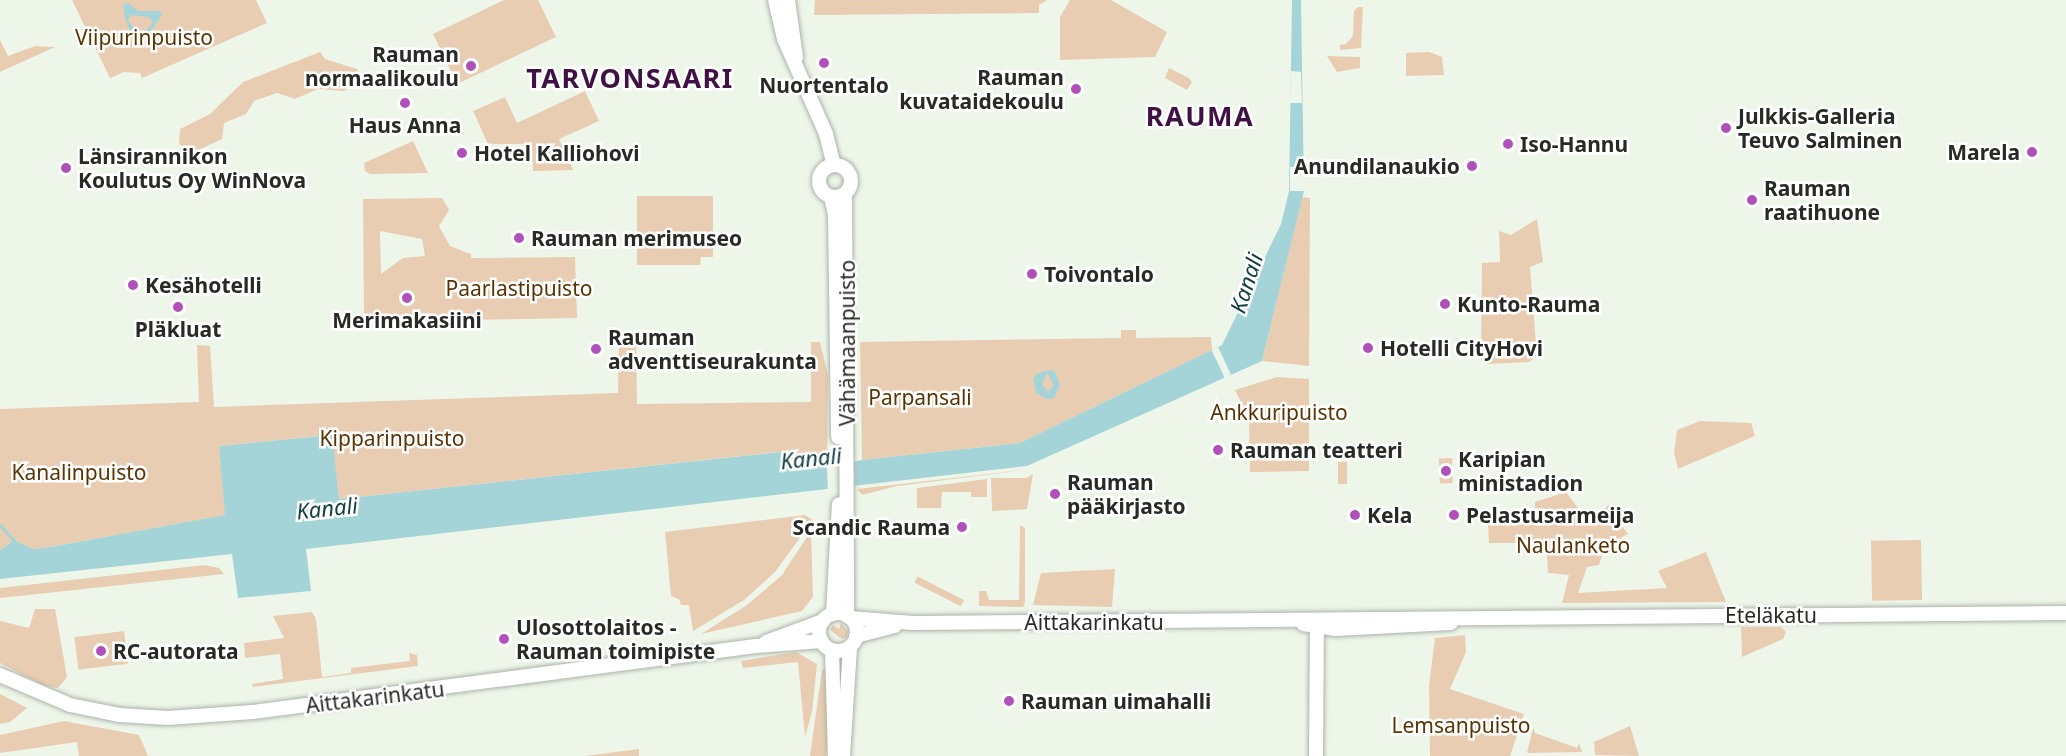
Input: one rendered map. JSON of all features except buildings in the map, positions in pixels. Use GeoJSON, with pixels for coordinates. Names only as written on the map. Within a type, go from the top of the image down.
{"type":"FeatureCollection","features":[{"type":"Feature","properties":{"kind":"main road"},"geometry":{"type":"LineString","coordinates":[[775,0],[784,39],[832,152],[834,165]]}},
{"type":"Feature","properties":{"kind":"main road"},"geometry":{"type":"LineString","coordinates":[[788,0],[795,32]]}},
{"type":"Feature","properties":{"kind":"main road"},"geometry":{"type":"LineString","coordinates":[[796,65],[795,32],[798,0]]}},
{"type":"Feature","properties":{"kind":"main road"},"geometry":{"type":"LineString","coordinates":[[834,165],[844,168],[850,175],[850,187],[838,195],[822,191],[819,181],[823,170],[834,165]]}},
{"type":"Feature","properties":{"kind":"main road","name":"Vähämaanpuisto"},"geometry":{"type":"LineString","coordinates":[[835,756],[827,646],[838,617],[843,492],[838,195]]}},
{"type":"Feature","properties":{"kind":"main road","name":"Eteläkatu"},"geometry":{"type":"LineString","coordinates":[[1317,622],[1476,618],[2066,613]]}},
{"type":"Feature","properties":{"kind":"main road"},"geometry":{"type":"LineString","coordinates":[[838,617],[853,641],[843,756]]}},
{"type":"Feature","properties":{"kind":"main road","name":"Aittakarinkatu"},"geometry":{"type":"LineString","coordinates":[[756,646],[838,617],[906,623],[1282,620],[1317,622]]}},
{"type":"Feature","properties":{"kind":"main road"},"geometry":{"type":"LineString","coordinates":[[1316,756],[1317,622]]}},
{"type":"Feature","properties":{"kind":"main road","name":"Aittakarinkatu"},"geometry":{"type":"LineString","coordinates":[[0,675],[70,705],[119,716],[168,718],[486,684],[756,646],[827,646],[853,641],[906,623]]}},
{"type":"Feature","properties":{"kind":"green space","name":"Viipurinpuisto"},"geometry":{"type":"Polygon","coordinates":[[[72,0],[256,0],[267,23],[142,78],[140,73],[124,72],[110,78],[72,0]]]}},
{"type":"Feature","properties":{"kind":"green space"},"geometry":{"type":"Polygon","coordinates":[[[504,0],[538,0],[556,37],[457,84],[433,34],[504,0]]]}},
{"type":"Feature","properties":{"kind":"green space"},"geometry":{"type":"Polygon","coordinates":[[[815,0],[1047,0],[1039,5],[1039,13],[814,15],[815,0]]]}},
{"type":"Feature","properties":{"kind":"green space"},"geometry":{"type":"Polygon","coordinates":[[[1070,0],[1111,0],[1167,32],[1155,57],[1060,60],[1060,17],[1070,0]]]}},
{"type":"Feature","properties":{"kind":"green space"},"geometry":{"type":"Polygon","coordinates":[[[1358,7],[1363,7],[1361,48],[1340,50],[1340,45],[1346,44],[1353,36],[1354,11],[1358,7]]]}},
{"type":"Feature","properties":{"kind":"green space"},"geometry":{"type":"Polygon","coordinates":[[[0,40],[8,56],[35,46],[55,47],[0,72],[0,40]]]}},
{"type":"Feature","properties":{"kind":"green space"},"geometry":{"type":"Polygon","coordinates":[[[320,52],[325,59],[357,69],[361,80],[344,91],[318,89],[295,99],[277,93],[254,101],[246,114],[224,123],[222,139],[192,153],[179,144],[180,129],[210,114],[243,82],[320,52]]]}},
{"type":"Feature","properties":{"kind":"green space"},"geometry":{"type":"Polygon","coordinates":[[[1429,52],[1442,57],[1444,75],[1406,76],[1406,53],[1429,52]]]}},
{"type":"Feature","properties":{"kind":"green space"},"geometry":{"type":"Polygon","coordinates":[[[1327,56],[1360,57],[1360,68],[1337,72],[1327,56]]]}},
{"type":"Feature","properties":{"kind":"green space"},"geometry":{"type":"Polygon","coordinates":[[[1169,68],[1189,78],[1192,82],[1187,90],[1165,78],[1169,68]]]}},
{"type":"Feature","properties":{"kind":"green space"},"geometry":{"type":"Polygon","coordinates":[[[585,91],[599,121],[559,139],[573,170],[533,171],[532,144],[488,144],[473,111],[505,97],[517,123],[585,91]]]}},
{"type":"Feature","properties":{"kind":"green space"},"geometry":{"type":"Polygon","coordinates":[[[413,141],[428,173],[370,174],[365,171],[364,163],[413,141]]]}},
{"type":"Feature","properties":{"kind":"green space"},"geometry":{"type":"Polygon","coordinates":[[[637,196],[713,196],[713,257],[701,257],[700,265],[637,265],[637,196]]]}},
{"type":"Feature","properties":{"kind":"green space"},"geometry":{"type":"Polygon","coordinates":[[[1302,197],[1310,198],[1309,366],[1262,361],[1302,197]]]}},
{"type":"Feature","properties":{"kind":"green space","name":"Paarlastipuisto"},"geometry":{"type":"Polygon","coordinates":[[[442,198],[449,210],[439,226],[450,246],[471,254],[471,258],[575,257],[577,318],[364,322],[363,199],[442,198]],[[380,231],[381,274],[403,258],[425,256],[422,239],[380,231]]]}},
{"type":"Feature","properties":{"kind":"green space"},"geometry":{"type":"Polygon","coordinates":[[[1537,219],[1543,262],[1530,267],[1537,357],[1529,362],[1485,364],[1481,359],[1482,263],[1500,262],[1499,231],[1511,235],[1537,219]]]}},
{"type":"Feature","properties":{"kind":"green space","name":"Parpansali"},"geometry":{"type":"Polygon","coordinates":[[[1121,330],[1136,330],[1136,338],[1211,337],[1212,350],[1020,443],[862,460],[860,342],[1121,338],[1121,330]]]}},
{"type":"Feature","properties":{"kind":"green space","name":"Kanalinpuisto"},"geometry":{"type":"Polygon","coordinates":[[[619,335],[636,335],[637,404],[811,402],[811,342],[820,342],[828,375],[827,468],[823,463],[791,467],[788,451],[339,499],[331,435],[219,446],[226,515],[45,548],[33,549],[14,540],[0,550],[0,409],[199,402],[197,345],[210,346],[214,407],[618,393],[619,335]]]}},
{"type":"Feature","properties":{"kind":"green space","name":"Ankkuripuisto"},"geometry":{"type":"Polygon","coordinates":[[[1277,377],[1309,379],[1309,471],[1250,472],[1249,419],[1235,390],[1277,377]]]}},
{"type":"Feature","properties":{"kind":"green space"},"geometry":{"type":"Polygon","coordinates":[[[1700,421],[1751,423],[1755,436],[1678,469],[1674,453],[1677,430],[1700,421]]]}},
{"type":"Feature","properties":{"kind":"green space","name":"Karipian ministadion"},"geometry":{"type":"Polygon","coordinates":[[[1439,458],[1452,458],[1453,483],[1440,483],[1439,458]]]}},
{"type":"Feature","properties":{"kind":"green space"},"geometry":{"type":"Polygon","coordinates":[[[1338,462],[1347,462],[1347,484],[1338,484],[1338,462]]]}},
{"type":"Feature","properties":{"kind":"green space"},"geometry":{"type":"Polygon","coordinates":[[[1023,470],[897,486],[862,495],[857,489],[1023,470]]]}},
{"type":"Feature","properties":{"kind":"green space"},"geometry":{"type":"Polygon","coordinates":[[[1033,474],[1027,509],[992,511],[991,478],[1026,478],[1033,474]]]}},
{"type":"Feature","properties":{"kind":"green space"},"geometry":{"type":"Polygon","coordinates":[[[987,479],[987,497],[971,497],[971,492],[942,492],[941,508],[917,508],[917,488],[987,479]]]}},
{"type":"Feature","properties":{"kind":"green space","name":"Naulanketo"},"geometry":{"type":"Polygon","coordinates":[[[1566,492],[1589,523],[1609,505],[1618,511],[1614,516],[1628,534],[1605,547],[1599,565],[1587,567],[1578,593],[1667,588],[1658,571],[1706,552],[1726,602],[1562,603],[1569,575],[1548,573],[1546,543],[1489,543],[1488,525],[1534,524],[1535,502],[1566,492]]]}},
{"type":"Feature","properties":{"kind":"green space"},"geometry":{"type":"Polygon","coordinates":[[[805,515],[813,520],[775,572],[744,600],[693,631],[689,605],[681,605],[679,599],[671,596],[665,532],[805,515]]]}},
{"type":"Feature","properties":{"kind":"green space"},"geometry":{"type":"Polygon","coordinates":[[[1020,525],[1025,528],[1025,602],[1023,607],[979,606],[979,591],[986,591],[989,600],[1019,600],[1020,525]]]}},
{"type":"Feature","properties":{"kind":"green space"},"geometry":{"type":"Polygon","coordinates":[[[811,531],[813,597],[802,611],[701,634],[747,605],[782,575],[811,531]]]}},
{"type":"Feature","properties":{"kind":"green space"},"geometry":{"type":"Polygon","coordinates":[[[1921,540],[1922,600],[1872,601],[1871,541],[1921,540]]]}},
{"type":"Feature","properties":{"kind":"green space"},"geometry":{"type":"Polygon","coordinates":[[[205,565],[219,568],[224,574],[0,598],[0,588],[205,565]]]}},
{"type":"Feature","properties":{"kind":"green space"},"geometry":{"type":"Polygon","coordinates":[[[1115,569],[1112,607],[1033,605],[1041,573],[1115,569]]]}},
{"type":"Feature","properties":{"kind":"green space"},"geometry":{"type":"Polygon","coordinates":[[[918,576],[964,600],[961,606],[914,583],[918,576]]]}},
{"type":"Feature","properties":{"kind":"green space"},"geometry":{"type":"Polygon","coordinates":[[[35,609],[55,609],[67,677],[58,688],[42,685],[0,663],[0,621],[29,628],[35,609]]]}},
{"type":"Feature","properties":{"kind":"green space"},"geometry":{"type":"Polygon","coordinates":[[[312,612],[316,619],[322,677],[351,673],[351,668],[410,661],[409,653],[417,655],[418,666],[253,687],[252,684],[283,679],[280,654],[245,658],[244,643],[284,638],[273,616],[312,612]]]}},
{"type":"Feature","properties":{"kind":"green space"},"geometry":{"type":"Polygon","coordinates":[[[841,623],[848,631],[847,637],[842,639],[830,630],[833,625],[839,629],[841,623]]]}},
{"type":"Feature","properties":{"kind":"green space"},"geometry":{"type":"Polygon","coordinates":[[[1741,627],[1781,627],[1786,632],[1783,639],[1742,657],[1741,627]]]}},
{"type":"Feature","properties":{"kind":"green space","name":"RC-autorata"},"geometry":{"type":"Polygon","coordinates":[[[124,631],[128,664],[78,670],[74,637],[124,631]]]}},
{"type":"Feature","properties":{"kind":"green space","name":"Lemsanpuisto"},"geometry":{"type":"Polygon","coordinates":[[[1465,635],[1466,652],[1450,689],[1524,714],[1510,756],[1430,756],[1429,685],[1435,638],[1465,635]]]}},
{"type":"Feature","properties":{"kind":"green space"},"geometry":{"type":"Polygon","coordinates":[[[796,652],[817,664],[812,712],[805,737],[798,662],[743,668],[741,661],[796,652]]]}},
{"type":"Feature","properties":{"kind":"green space"},"geometry":{"type":"Polygon","coordinates":[[[828,668],[826,756],[810,756],[822,670],[828,668]]]}},
{"type":"Feature","properties":{"kind":"green space"},"geometry":{"type":"Polygon","coordinates":[[[0,694],[27,708],[10,722],[0,724],[0,694]]]}},
{"type":"Feature","properties":{"kind":"green space"},"geometry":{"type":"Polygon","coordinates":[[[64,721],[139,735],[148,756],[79,756],[77,742],[0,753],[0,735],[64,721]]]}},
{"type":"Feature","properties":{"kind":"green space"},"geometry":{"type":"Polygon","coordinates":[[[1630,726],[1639,756],[1595,755],[1594,742],[1630,726]]]}},
{"type":"Feature","properties":{"kind":"green space"},"geometry":{"type":"Polygon","coordinates":[[[1533,728],[1535,733],[1577,748],[1579,743],[1582,752],[1527,753],[1533,728]]]}},
{"type":"Feature","properties":{"kind":"green space"},"geometry":{"type":"Polygon","coordinates":[[[639,749],[639,756],[585,756],[639,749]]]}},
{"type":"Feature","properties":{"kind":"water","name":"Kanali"},"geometry":{"type":"Polygon","coordinates":[[[1292,0],[1301,0],[1304,191],[1262,361],[1027,466],[306,549],[311,591],[238,598],[232,554],[0,579],[0,550],[14,540],[33,549],[45,548],[225,515],[219,446],[332,435],[339,499],[789,451],[792,467],[824,463],[825,468],[862,460],[1020,443],[1222,345],[1281,224],[1289,191],[1292,0]]]}},
{"type":"Feature","properties":{"kind":"water"},"geometry":{"type":"Polygon","coordinates":[[[128,3],[138,11],[160,11],[162,15],[151,31],[137,35],[128,27],[123,4],[128,3]],[[131,15],[128,20],[136,30],[146,30],[153,23],[149,17],[131,15]]]}},
{"type":"Feature","properties":{"kind":"water"},"geometry":{"type":"Polygon","coordinates":[[[1051,370],[1056,373],[1060,386],[1054,398],[1047,399],[1036,393],[1033,379],[1038,373],[1051,370]],[[1047,373],[1042,384],[1048,392],[1054,385],[1047,373]]]}},
{"type":"Feature","properties":{"kind":"pier"},"geometry":{"type":"Polygon","coordinates":[[[1291,71],[1301,72],[1302,103],[1290,103],[1291,71]]]}},
{"type":"Feature","properties":{"kind":"pier"},"geometry":{"type":"Polygon","coordinates":[[[1290,167],[1304,167],[1304,191],[1290,191],[1290,167]]]}},
{"type":"Feature","properties":{"kind":"pier"},"geometry":{"type":"Polygon","coordinates":[[[1218,347],[1231,375],[1225,378],[1212,350],[1218,347]]]}},
{"type":"Feature","properties":{"kind":"pier"},"geometry":{"type":"Polygon","coordinates":[[[854,460],[855,490],[828,493],[827,465],[854,460]]]}},
{"type":"Feature","properties":{"kind":"waterway"},"geometry":{"type":"LineString","coordinates":[[0,525],[16,543]]}},
{"type":"Feature","properties":{"kind":"place","name":"Nuortentalo"},"geometry":{"type":"Point","coordinates":[824,63]}},
{"type":"Feature","properties":{"kind":"place","name":"Rauman normaalikoulu"},"geometry":{"type":"Point","coordinates":[471,66]}},
{"type":"Feature","properties":{"kind":"place","name":"Rauman kuvataidekoulu"},"geometry":{"type":"Point","coordinates":[1076,89]}},
{"type":"Feature","properties":{"kind":"place","name":"Haus Anna"},"geometry":{"type":"Point","coordinates":[405,103]}},
{"type":"Feature","properties":{"kind":"place","name":"Julkkis-Galleria Teuvo Salminen"},"geometry":{"type":"Point","coordinates":[1726,128]}},
{"type":"Feature","properties":{"kind":"place","name":"Iso-Hannu"},"geometry":{"type":"Point","coordinates":[1508,144]}},
{"type":"Feature","properties":{"kind":"place","name":"Marela"},"geometry":{"type":"Point","coordinates":[2032,152]}},
{"type":"Feature","properties":{"kind":"place","name":"Hotel Kalliohovi"},"geometry":{"type":"Point","coordinates":[462,153]}},
{"type":"Feature","properties":{"kind":"place","name":"Anundilanaukio"},"geometry":{"type":"Point","coordinates":[1472,166]}},
{"type":"Feature","properties":{"kind":"place","name":"Länsirannikon Koulutus Oy WinNova"},"geometry":{"type":"Point","coordinates":[66,168]}},
{"type":"Feature","properties":{"kind":"place","name":"Rauman raatihuone"},"geometry":{"type":"Point","coordinates":[1752,200]}},
{"type":"Feature","properties":{"kind":"place","name":"Rauman merimuseo"},"geometry":{"type":"Point","coordinates":[519,238]}},
{"type":"Feature","properties":{"kind":"place","name":"Toivontalo"},"geometry":{"type":"Point","coordinates":[1032,274]}},
{"type":"Feature","properties":{"kind":"place","name":"Kesähotelli"},"geometry":{"type":"Point","coordinates":[133,285]}},
{"type":"Feature","properties":{"kind":"place","name":"Merimakasiini"},"geometry":{"type":"Point","coordinates":[407,298]}},
{"type":"Feature","properties":{"kind":"place","name":"Kunto-Rauma"},"geometry":{"type":"Point","coordinates":[1445,304]}},
{"type":"Feature","properties":{"kind":"place","name":"Pläkluat"},"geometry":{"type":"Point","coordinates":[178,307]}},
{"type":"Feature","properties":{"kind":"place","name":"Hotelli CityHovi"},"geometry":{"type":"Point","coordinates":[1368,348]}},
{"type":"Feature","properties":{"kind":"place","name":"Rauman adventtiseurakunta"},"geometry":{"type":"Point","coordinates":[596,349]}},
{"type":"Feature","properties":{"kind":"place","name":"Rauman teatteri"},"geometry":{"type":"Point","coordinates":[1218,450]}},
{"type":"Feature","properties":{"kind":"place","name":"Karipian ministadion"},"geometry":{"type":"Point","coordinates":[1446,471]}},
{"type":"Feature","properties":{"kind":"place","name":"Rauman pääkirjasto"},"geometry":{"type":"Point","coordinates":[1055,494]}},
{"type":"Feature","properties":{"kind":"place","name":"Kela"},"geometry":{"type":"Point","coordinates":[1355,515]}},
{"type":"Feature","properties":{"kind":"place","name":"Pelastusarmeija"},"geometry":{"type":"Point","coordinates":[1454,515]}},
{"type":"Feature","properties":{"kind":"place","name":"Scandic Rauma"},"geometry":{"type":"Point","coordinates":[962,527]}},
{"type":"Feature","properties":{"kind":"place","name":"Ulosottolaitos - Rauman toimipiste"},"geometry":{"type":"Point","coordinates":[504,639]}},
{"type":"Feature","properties":{"kind":"place","name":"RC-autorata"},"geometry":{"type":"Point","coordinates":[101,651]}},
{"type":"Feature","properties":{"kind":"place","name":"Rauman uimahalli"},"geometry":{"type":"Point","coordinates":[1009,701]}},
{"type":"Feature","properties":{"kind":"district","name":"TARVONSAARI"},"geometry":{"type":"Point","coordinates":[630,78]}},
{"type":"Feature","properties":{"kind":"district","name":"RAUMA"},"geometry":{"type":"Point","coordinates":[1200,116]}},
{"type":"Feature","properties":{"kind":"park label","name":"Kipparinpuisto"},"geometry":{"type":"Point","coordinates":[392,438]}}]}
